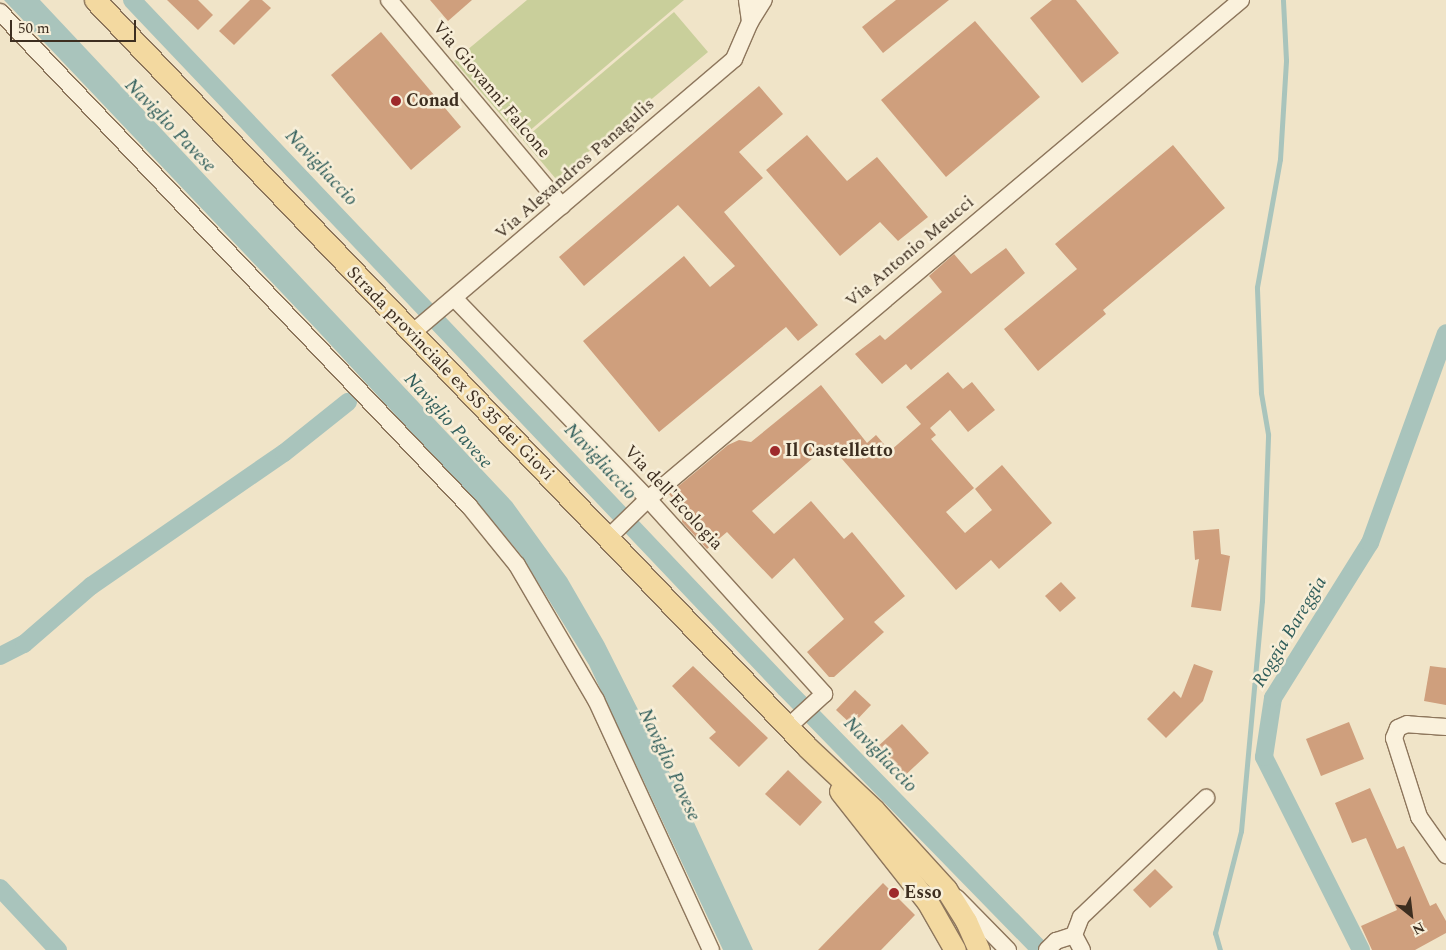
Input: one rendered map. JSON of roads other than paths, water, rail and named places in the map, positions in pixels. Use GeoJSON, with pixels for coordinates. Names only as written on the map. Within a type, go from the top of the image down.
{"type":"FeatureCollection","features":[{"type":"Feature","properties":{"kind":"main road","name":"Strada provinciale ex SS 35 dei Giovi"},"geometry":{"type":"LineString","coordinates":[[95,0],[411,334],[613,533],[794,722],[807,747],[864,824],[927,901],[955,950]]}},
{"type":"Feature","properties":{"kind":"main road","name":"Strada provinciale ex SS 35 dei Giovi"},"geometry":{"type":"LineString","coordinates":[[807,747],[874,810],[946,889],[966,921],[979,950]]}},
{"type":"Feature","properties":{"kind":"street","name":"Via Giovanni Falcone"},"geometry":{"type":"LineString","coordinates":[[389,0],[562,206]]}},
{"type":"Feature","properties":{"kind":"street"},"geometry":{"type":"LineString","coordinates":[[746,0],[750,22]]}},
{"type":"Feature","properties":{"kind":"street","name":"Via Alexandros Panagulis"},"geometry":{"type":"LineString","coordinates":[[411,334],[455,299],[734,59],[750,22],[764,0]]}},
{"type":"Feature","properties":{"kind":"street","name":"Via Antonio Meucci"},"geometry":{"type":"LineString","coordinates":[[613,533],[643,504],[1241,0]]}},
{"type":"Feature","properties":{"kind":"street"},"geometry":{"type":"LineString","coordinates":[[0,12],[469,506],[517,565],[596,700],[711,950]]}},
{"type":"Feature","properties":{"kind":"street","name":"Via dell'Ecologia"},"geometry":{"type":"LineString","coordinates":[[455,299],[643,504],[824,694],[794,722]]}},
{"type":"Feature","properties":{"kind":"street"},"geometry":{"type":"LineString","coordinates":[[1446,727],[1407,724],[1398,728],[1394,738],[1419,817],[1446,855]]}},
{"type":"Feature","properties":{"kind":"street"},"geometry":{"type":"LineString","coordinates":[[1052,945],[1074,935],[1081,917],[1206,798]]}},
{"type":"Feature","properties":{"kind":"street"},"geometry":{"type":"LineString","coordinates":[[946,889],[972,911],[1008,950]]}},
{"type":"Feature","properties":{"kind":"street"},"geometry":{"type":"LineString","coordinates":[[1074,935],[1082,950]]}},
{"type":"Feature","properties":{"kind":"water"},"geometry":{"type":"Polygon","coordinates":[[[4,0],[40,0],[512,502],[567,578],[604,642],[686,805],[753,950],[723,950],[589,665],[521,555],[485,512],[318,331],[4,0]]]}},
{"type":"Feature","properties":{"kind":"waterway","name":"Navigliaccio"},"geometry":{"type":"LineString","coordinates":[[132,0],[785,688],[1041,950]]}},
{"type":"Feature","properties":{"kind":"waterway"},"geometry":{"type":"LineString","coordinates":[[1220,950],[1215,933],[1241,831],[1262,601],[1268,434],[1261,393],[1257,287],[1280,159],[1286,60],[1283,0]]}},
{"type":"Feature","properties":{"kind":"waterway","name":"Roggia Bareggia"},"geometry":{"type":"LineString","coordinates":[[1361,950],[1264,757],[1273,698],[1370,543],[1446,333]]}},
{"type":"Feature","properties":{"kind":"waterway"},"geometry":{"type":"LineString","coordinates":[[0,656],[24,644],[91,586],[284,453],[348,402]]}},
{"type":"Feature","properties":{"kind":"waterway"},"geometry":{"type":"LineString","coordinates":[[0,888],[58,950]]}},
{"type":"Feature","properties":{"kind":"place","name":"Conad"},"geometry":{"type":"Point","coordinates":[396,101]}},
{"type":"Feature","properties":{"kind":"place","name":"Il Castelletto"},"geometry":{"type":"Point","coordinates":[775,451]}},
{"type":"Feature","properties":{"kind":"place","name":"Esso"},"geometry":{"type":"Point","coordinates":[894,893]}},
{"type":"Feature","properties":{"kind":"water label","name":"Naviglio Pavese"},"geometry":{"type":"Point","coordinates":[170,126]}},
{"type":"Feature","properties":{"kind":"water label","name":"Naviglio Pavese"},"geometry":{"type":"Point","coordinates":[448,421]}},
{"type":"Feature","properties":{"kind":"water label","name":"Naviglio Pavese"},"geometry":{"type":"Point","coordinates":[669,765]}}]}
